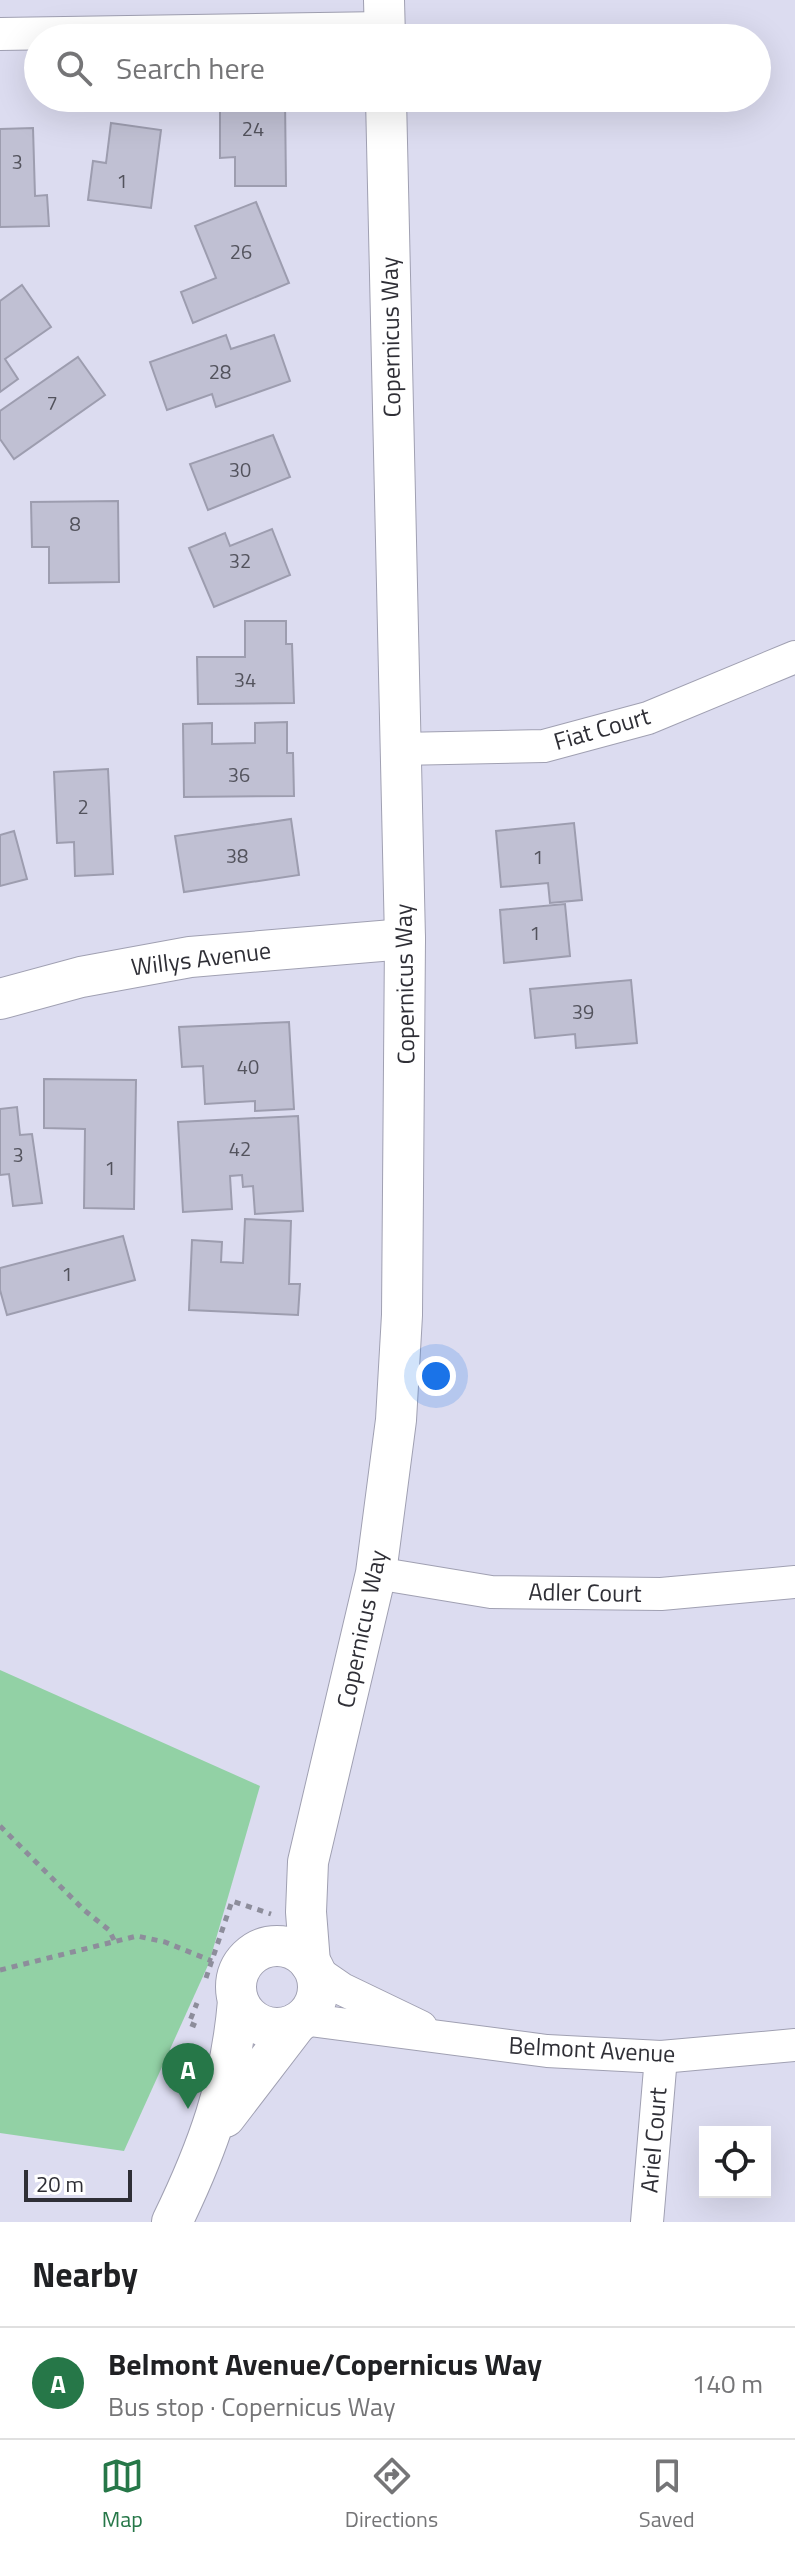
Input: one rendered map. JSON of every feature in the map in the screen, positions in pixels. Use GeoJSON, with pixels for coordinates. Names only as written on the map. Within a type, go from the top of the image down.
{"type":"FeatureCollection","features":[{"type":"Feature","properties":{"kind":"street"},"geometry":{"type":"LineString","coordinates":[[320,24],[384,22]]}},
{"type":"Feature","properties":{"kind":"street"},"geometry":{"type":"LineString","coordinates":[[0,34],[24,33]]}},
{"type":"Feature","properties":{"kind":"street","name":"Copernicus Way"},"geometry":{"type":"LineString","coordinates":[[312,1966],[306,1912],[308,1862],[376,1573],[396,1420],[402,1315],[405,939],[386,112]]}},
{"type":"Feature","properties":{"kind":"street","name":"Fiat Court"},"geometry":{"type":"LineString","coordinates":[[399,749],[544,746],[648,718],[795,657]]}},
{"type":"Feature","properties":{"kind":"street","name":"Willys Avenue"},"geometry":{"type":"LineString","coordinates":[[0,999],[81,977],[190,957],[405,939]]}},
{"type":"Feature","properties":{"kind":"street","name":"Adler Court"},"geometry":{"type":"LineString","coordinates":[[376,1573],[491,1592],[661,1594],[795,1582]]}},
{"type":"Feature","properties":{"kind":"street","name":"Copernicus Way"},"geometry":{"type":"LineString","coordinates":[[251,1955],[270,1931],[308,1862]]}},
{"type":"Feature","properties":{"kind":"street"},"geometry":{"type":"LineString","coordinates":[[172,2222],[213,2133],[235,2041],[237,1976],[251,1955],[276,1946],[301,1953],[312,1966],[318,1991],[315,2002],[213,2133]]}},
{"type":"Feature","properties":{"kind":"street","name":"Belmont Avenue"},"geometry":{"type":"LineString","coordinates":[[312,1966],[342,1989],[438,2036]]}},
{"type":"Feature","properties":{"kind":"street"},"geometry":{"type":"LineString","coordinates":[[238,2001],[256,2022],[283,2028],[299,2021]]}},
{"type":"Feature","properties":{"kind":"street","name":"Belmont Avenue"},"geometry":{"type":"LineString","coordinates":[[299,2021],[547,2051],[661,2057],[795,2045]]}},
{"type":"Feature","properties":{"kind":"street","name":"Ariel Court"},"geometry":{"type":"LineString","coordinates":[[647,2222],[661,2057]]}},
{"type":"Feature","properties":{"kind":"path"},"geometry":{"type":"LineString","coordinates":[[0,1826],[84,1910],[109,1930],[114,1940]]}},
{"type":"Feature","properties":{"kind":"path"},"geometry":{"type":"LineString","coordinates":[[0,1970],[114,1940],[150,1937],[212,1961]]}},
{"type":"Feature","properties":{"kind":"green space"},"geometry":{"type":"Polygon","coordinates":[[[0,1670],[260,1786],[209,1963],[124,2151],[0,2133],[0,1670]]]}},
{"type":"Feature","properties":{"kind":"building"},"geometry":{"type":"Polygon","coordinates":[[[220,112],[285,112],[286,186],[235,186],[235,157],[220,158],[220,112]]]}},
{"type":"Feature","properties":{"kind":"building"},"geometry":{"type":"Polygon","coordinates":[[[111,123],[161,130],[151,208],[88,200],[93,161],[106,163],[111,123]]]}},
{"type":"Feature","properties":{"kind":"building"},"geometry":{"type":"Polygon","coordinates":[[[33,128],[35,196],[47,195],[49,226],[0,227],[0,129],[33,128]]]}},
{"type":"Feature","properties":{"kind":"building"},"geometry":{"type":"Polygon","coordinates":[[[256,202],[289,283],[193,323],[181,292],[216,278],[195,226],[256,202]]]}},
{"type":"Feature","properties":{"kind":"building"},"geometry":{"type":"Polygon","coordinates":[[[22,285],[51,327],[5,359],[18,379],[0,392],[0,301],[22,285]]]}},
{"type":"Feature","properties":{"kind":"building"},"geometry":{"type":"Polygon","coordinates":[[[226,335],[231,349],[274,335],[290,381],[216,407],[212,394],[167,410],[150,362],[226,335]]]}},
{"type":"Feature","properties":{"kind":"building"},"geometry":{"type":"Polygon","coordinates":[[[78,357],[105,395],[14,459],[0,439],[0,411],[78,357]]]}},
{"type":"Feature","properties":{"kind":"building"},"geometry":{"type":"Polygon","coordinates":[[[273,435],[290,477],[208,510],[190,464],[273,435]]]}},
{"type":"Feature","properties":{"kind":"building"},"geometry":{"type":"Polygon","coordinates":[[[118,501],[119,582],[49,583],[49,547],[32,547],[31,502],[118,501]]]}},
{"type":"Feature","properties":{"kind":"building"},"geometry":{"type":"Polygon","coordinates":[[[272,529],[290,575],[214,607],[189,548],[225,533],[230,546],[272,529]]]}},
{"type":"Feature","properties":{"kind":"building"},"geometry":{"type":"Polygon","coordinates":[[[245,621],[286,621],[286,644],[292,644],[294,703],[198,704],[197,657],[245,657],[245,621]]]}},
{"type":"Feature","properties":{"kind":"building"},"geometry":{"type":"Polygon","coordinates":[[[287,722],[287,753],[293,753],[294,796],[184,797],[183,724],[212,723],[212,744],[255,743],[255,723],[287,722]]]}},
{"type":"Feature","properties":{"kind":"building"},"geometry":{"type":"Polygon","coordinates":[[[108,769],[113,874],[75,876],[74,842],[57,843],[54,772],[108,769]]]}},
{"type":"Feature","properties":{"kind":"building"},"geometry":{"type":"Polygon","coordinates":[[[291,819],[299,875],[184,892],[175,836],[291,819]]]}},
{"type":"Feature","properties":{"kind":"building"},"geometry":{"type":"Polygon","coordinates":[[[574,823],[582,900],[550,903],[548,883],[501,887],[496,831],[574,823]]]}},
{"type":"Feature","properties":{"kind":"building"},"geometry":{"type":"Polygon","coordinates":[[[14,831],[27,879],[0,886],[0,835],[14,831]]]}},
{"type":"Feature","properties":{"kind":"building"},"geometry":{"type":"Polygon","coordinates":[[[565,904],[570,956],[504,963],[500,910],[565,904]]]}},
{"type":"Feature","properties":{"kind":"building"},"geometry":{"type":"Polygon","coordinates":[[[631,980],[637,1043],[576,1048],[575,1034],[535,1038],[530,989],[631,980]]]}},
{"type":"Feature","properties":{"kind":"building"},"geometry":{"type":"Polygon","coordinates":[[[289,1022],[294,1109],[255,1111],[255,1101],[205,1104],[203,1066],[182,1067],[179,1027],[289,1022]]]}},
{"type":"Feature","properties":{"kind":"building"},"geometry":{"type":"Polygon","coordinates":[[[44,1079],[136,1080],[134,1209],[84,1208],[85,1129],[44,1128],[44,1079]]]}},
{"type":"Feature","properties":{"kind":"building"},"geometry":{"type":"Polygon","coordinates":[[[17,1107],[20,1135],[32,1134],[42,1203],[13,1206],[9,1174],[0,1175],[0,1109],[17,1107]]]}},
{"type":"Feature","properties":{"kind":"building"},"geometry":{"type":"Polygon","coordinates":[[[298,1116],[303,1211],[255,1214],[253,1186],[243,1187],[242,1175],[230,1176],[232,1209],[183,1212],[178,1122],[298,1116]]]}},
{"type":"Feature","properties":{"kind":"building"},"geometry":{"type":"Polygon","coordinates":[[[245,1219],[291,1221],[289,1284],[300,1284],[298,1315],[189,1310],[192,1240],[222,1242],[221,1262],[243,1263],[245,1219]]]}},
{"type":"Feature","properties":{"kind":"building"},"geometry":{"type":"Polygon","coordinates":[[[123,1236],[135,1280],[7,1315],[0,1290],[0,1268],[123,1236]]]}},
{"type":"Feature","properties":{"kind":"place","name":"Belmont Avenue/Copernicus Way"},"geometry":{"type":"Point","coordinates":[188,2109]}}]}
